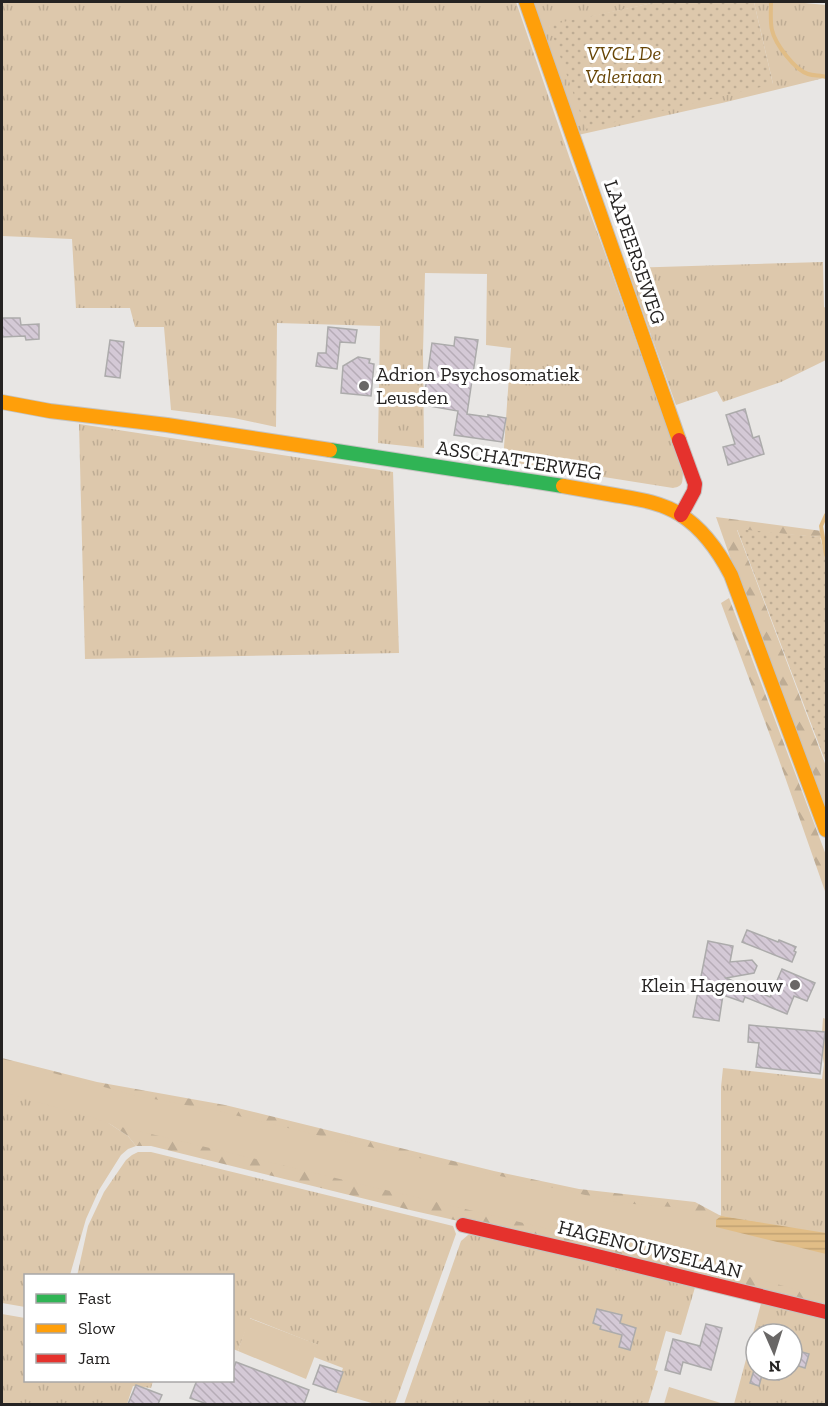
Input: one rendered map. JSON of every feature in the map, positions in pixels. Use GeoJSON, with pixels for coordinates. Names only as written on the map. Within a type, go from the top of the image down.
{"type":"FeatureCollection","features":[{"type":"Feature","properties":{"kind":"street","name":"LAAPEERSEWEG"},"geometry":{"type":"LineString","coordinates":[[526,2],[695,484],[681,515]]}},
{"type":"Feature","properties":{"kind":"street","name":"ASSCHATTERWEG"},"geometry":{"type":"LineString","coordinates":[[2,402],[50,411],[167,425],[567,487],[646,501],[681,515],[708,539],[731,575],[826,830]]}},
{"type":"Feature","properties":{"kind":"street","name":"HAGENOUWSELAAN"},"geometry":{"type":"LineString","coordinates":[[463,1225],[826,1312]]}},
{"type":"Feature","properties":{"kind":"green space"},"geometry":{"type":"Polygon","coordinates":[[[2,2],[516,2],[683,473],[681,485],[673,488],[503,461],[511,348],[486,345],[487,274],[425,273],[424,448],[378,443],[380,326],[277,323],[276,427],[234,418],[171,410],[164,327],[135,327],[130,308],[76,308],[72,239],[2,236],[2,2]]]}},
{"type":"Feature","properties":{"kind":"green space"},"geometry":{"type":"Polygon","coordinates":[[[533,2],[657,2],[549,26],[773,84],[754,2],[826,5],[826,79],[578,135],[533,2]]]}},
{"type":"Feature","properties":{"kind":"green space","name":"VVCL De Valeriaan"},"geometry":{"type":"Polygon","coordinates":[[[657,2],[754,2],[773,84],[586,129],[549,25],[657,2]]]}},
{"type":"Feature","properties":{"kind":"green space"},"geometry":{"type":"Polygon","coordinates":[[[823,262],[826,360],[781,382],[723,402],[717,391],[676,405],[627,268],[823,262]]]}},
{"type":"Feature","properties":{"kind":"green space"},"geometry":{"type":"Polygon","coordinates":[[[79,424],[393,472],[399,653],[85,659],[79,424]]]}},
{"type":"Feature","properties":{"kind":"green space"},"geometry":{"type":"Polygon","coordinates":[[[716,517],[822,531],[824,540],[819,537],[737,530],[826,766],[826,810],[736,574],[716,517]]]}},
{"type":"Feature","properties":{"kind":"green space"},"geometry":{"type":"Polygon","coordinates":[[[737,529],[820,537],[826,559],[826,763],[737,529]]]}},
{"type":"Feature","properties":{"kind":"green space"},"geometry":{"type":"Polygon","coordinates":[[[729,598],[826,855],[826,894],[721,603],[729,598]]]}},
{"type":"Feature","properties":{"kind":"green space"},"geometry":{"type":"Polygon","coordinates":[[[823,1018],[826,1019],[826,1233],[721,1216],[723,1068],[822,1079],[823,1018]]]}},
{"type":"Feature","properties":{"kind":"green space"},"geometry":{"type":"Polygon","coordinates":[[[2,1058],[97,1082],[225,1105],[494,1171],[579,1189],[695,1202],[721,1216],[826,1254],[826,1309],[151,1146],[136,1146],[128,1136],[104,1120],[2,1091],[2,1058]]]}},
{"type":"Feature","properties":{"kind":"green space"},"geometry":{"type":"Polygon","coordinates":[[[2,1059],[133,1095],[222,1112],[621,1203],[672,1207],[826,1231],[826,1297],[113,1125],[2,1092],[2,1059]]]}},
{"type":"Feature","properties":{"kind":"green space"},"geometry":{"type":"Polygon","coordinates":[[[2,1091],[104,1120],[128,1136],[136,1146],[121,1155],[99,1190],[86,1219],[70,1274],[24,1274],[24,1307],[2,1303],[2,1091]]]}},
{"type":"Feature","properties":{"kind":"green space"},"geometry":{"type":"Polygon","coordinates":[[[138,1152],[151,1152],[453,1226],[456,1234],[395,1404],[375,1404],[334,1392],[343,1368],[314,1357],[318,1345],[250,1318],[238,1351],[234,1349],[234,1274],[77,1274],[88,1226],[104,1192],[132,1155],[138,1152]]]}},
{"type":"Feature","properties":{"kind":"green space"},"geometry":{"type":"Polygon","coordinates":[[[475,1232],[696,1284],[681,1335],[666,1331],[655,1370],[658,1371],[648,1404],[404,1404],[461,1241],[475,1232]]]}},
{"type":"Feature","properties":{"kind":"green space"},"geometry":{"type":"Polygon","coordinates":[[[762,1300],[826,1315],[826,1404],[734,1404],[744,1367],[744,1382],[804,1382],[804,1322],[756,1322],[762,1300]]]}},
{"type":"Feature","properties":{"kind":"green space"},"geometry":{"type":"Polygon","coordinates":[[[2,1314],[24,1318],[24,1382],[153,1382],[151,1388],[133,1386],[127,1404],[2,1404],[2,1314]]]}},
{"type":"Feature","properties":{"kind":"green space"},"geometry":{"type":"Polygon","coordinates":[[[249,1318],[319,1345],[306,1379],[238,1351],[249,1318]]]}},
{"type":"Feature","properties":{"kind":"green space"},"geometry":{"type":"Polygon","coordinates":[[[669,1387],[724,1404],[664,1404],[669,1387]]]}},
{"type":"Feature","properties":{"kind":"shaded area"},"geometry":{"type":"Polygon","coordinates":[[[721,1216],[826,1233],[826,1254],[716,1227],[716,1220],[721,1216]]]}},
{"type":"Feature","properties":{"kind":"building"},"geometry":{"type":"Polygon","coordinates":[[[2,318],[20,318],[21,325],[39,324],[39,339],[26,340],[25,336],[2,337],[2,318]]]}},
{"type":"Feature","properties":{"kind":"building"},"geometry":{"type":"Polygon","coordinates":[[[328,327],[357,330],[355,343],[340,342],[337,369],[316,366],[318,353],[326,353],[328,327]]]}},
{"type":"Feature","properties":{"kind":"building"},"geometry":{"type":"Polygon","coordinates":[[[455,337],[478,340],[467,414],[506,418],[502,442],[454,435],[458,411],[423,405],[432,343],[454,346],[455,337]]]}},
{"type":"Feature","properties":{"kind":"building"},"geometry":{"type":"Polygon","coordinates":[[[110,340],[124,342],[120,378],[105,376],[110,340]]]}},
{"type":"Feature","properties":{"kind":"building"},"geometry":{"type":"Polygon","coordinates":[[[358,357],[370,359],[369,363],[374,364],[371,396],[341,393],[343,366],[358,357]]]}},
{"type":"Feature","properties":{"kind":"building"},"geometry":{"type":"Polygon","coordinates":[[[745,409],[753,438],[759,436],[764,454],[728,465],[723,447],[735,444],[726,415],[745,409]]]}},
{"type":"Feature","properties":{"kind":"building"},"geometry":{"type":"Polygon","coordinates":[[[747,930],[796,947],[792,962],[742,942],[747,930]]]}},
{"type":"Feature","properties":{"kind":"building"},"geometry":{"type":"Polygon","coordinates":[[[708,941],[733,946],[730,962],[752,960],[757,966],[754,973],[726,978],[770,997],[782,969],[815,983],[807,1001],[794,996],[787,1014],[745,997],[743,1002],[723,995],[719,1021],[693,1017],[708,941]]]}},
{"type":"Feature","properties":{"kind":"building"},"geometry":{"type":"Polygon","coordinates":[[[749,1025],[825,1032],[820,1074],[756,1067],[759,1043],[748,1042],[749,1025]]]}},
{"type":"Feature","properties":{"kind":"building"},"geometry":{"type":"Polygon","coordinates":[[[597,1309],[622,1315],[620,1323],[636,1328],[630,1350],[619,1347],[622,1335],[600,1329],[601,1326],[593,1323],[597,1309]]]}},
{"type":"Feature","properties":{"kind":"building"},"geometry":{"type":"Polygon","coordinates":[[[706,1324],[722,1328],[711,1370],[683,1362],[680,1374],[665,1370],[673,1339],[700,1346],[706,1324]]]}},
{"type":"Feature","properties":{"kind":"building"},"geometry":{"type":"Polygon","coordinates":[[[804,1353],[809,1354],[804,1368],[804,1353]]]}},
{"type":"Feature","properties":{"kind":"building"},"geometry":{"type":"Polygon","coordinates":[[[236,1362],[309,1390],[304,1404],[207,1404],[190,1398],[196,1382],[234,1382],[236,1362]]]}},
{"type":"Feature","properties":{"kind":"building"},"geometry":{"type":"Polygon","coordinates":[[[320,1365],[343,1372],[336,1392],[313,1384],[320,1365]]]}},
{"type":"Feature","properties":{"kind":"building"},"geometry":{"type":"Polygon","coordinates":[[[750,1382],[760,1382],[759,1386],[750,1382]]]}},
{"type":"Feature","properties":{"kind":"building"},"geometry":{"type":"Polygon","coordinates":[[[136,1385],[162,1395],[158,1404],[128,1404],[136,1385]]]}},
{"type":"Feature","properties":{"kind":"waterway"},"geometry":{"type":"LineString","coordinates":[[771,2],[772,30],[781,49],[803,72],[826,77]]}},
{"type":"Feature","properties":{"kind":"waterway"},"geometry":{"type":"LineString","coordinates":[[826,515],[821,526],[826,555]]}},
{"type":"Feature","properties":{"kind":"traffic: fast"},"geometry":{"type":"LineString","coordinates":[[330,450],[563,486]]}},
{"type":"Feature","properties":{"kind":"traffic: slow"},"geometry":{"type":"LineString","coordinates":[[526,2],[679,440]]}},
{"type":"Feature","properties":{"kind":"traffic: slow"},"geometry":{"type":"LineString","coordinates":[[2,402],[50,411],[167,425],[330,450]]}},
{"type":"Feature","properties":{"kind":"traffic: slow"},"geometry":{"type":"LineString","coordinates":[[563,486],[640,500],[665,507],[689,521],[710,542],[731,575],[826,830]]}},
{"type":"Feature","properties":{"kind":"traffic: jam"},"geometry":{"type":"LineString","coordinates":[[679,440],[695,484],[694,491],[681,515]]}},
{"type":"Feature","properties":{"kind":"traffic: jam"},"geometry":{"type":"LineString","coordinates":[[463,1225],[826,1312]]}},
{"type":"Feature","properties":{"kind":"place","name":"Adrion Psychosomatiek Leusden"},"geometry":{"type":"Point","coordinates":[364,386]}},
{"type":"Feature","properties":{"kind":"place","name":"Klein Hagenouw"},"geometry":{"type":"Point","coordinates":[795,985]}}]}
